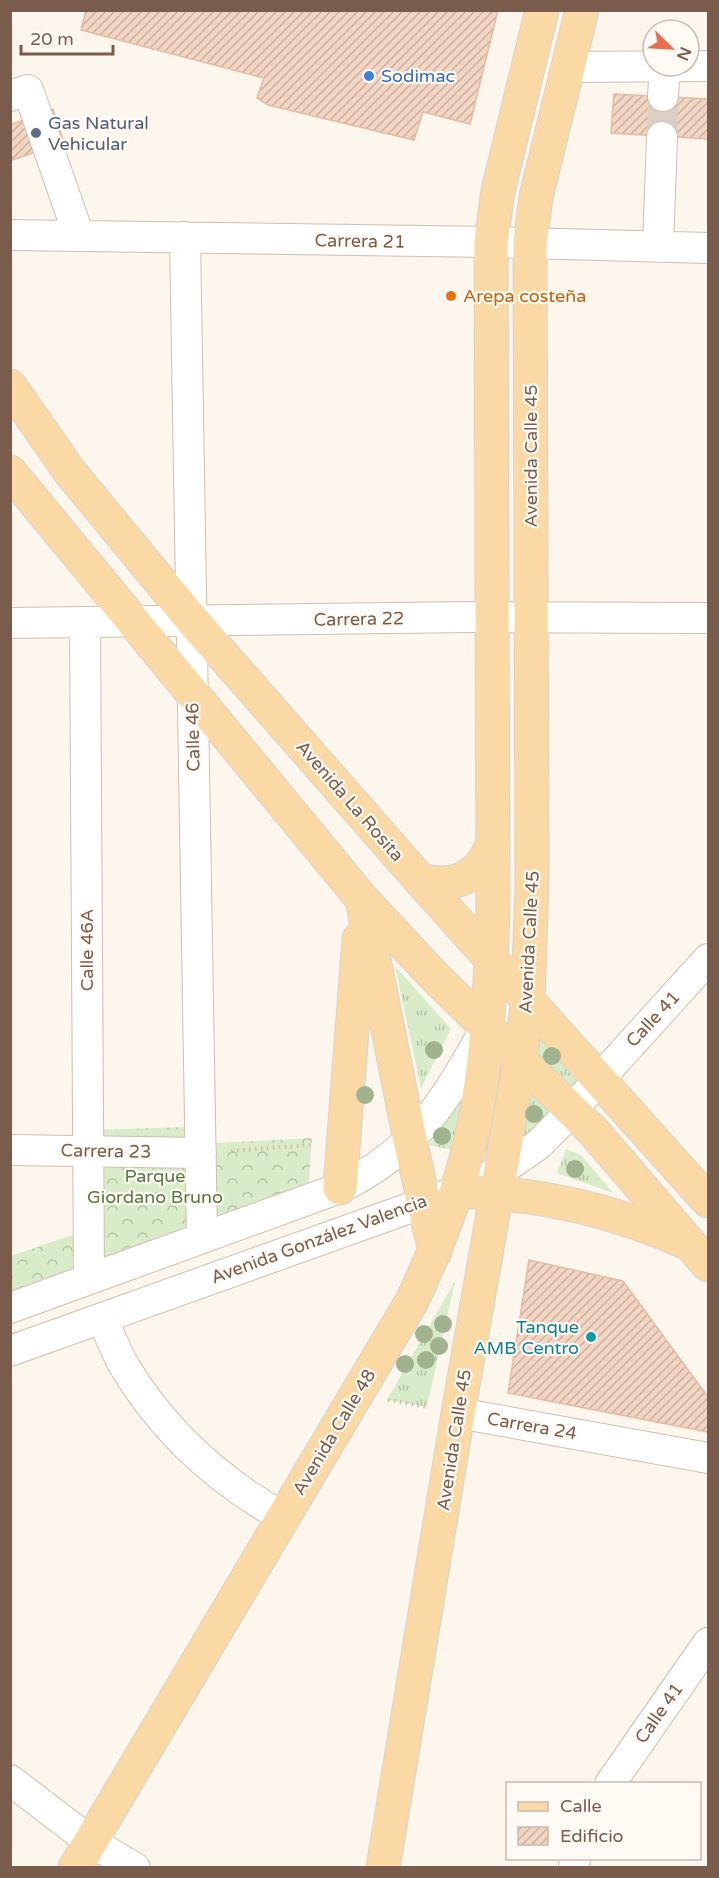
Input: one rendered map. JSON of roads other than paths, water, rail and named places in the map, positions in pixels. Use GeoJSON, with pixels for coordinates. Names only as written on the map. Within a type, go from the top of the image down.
{"type":"FeatureCollection","features":[{"type":"Feature","properties":{"kind":"main road","name":"Avenida Calle 45"},"geometry":{"type":"LineString","coordinates":[[491,960],[493,617],[491,242],[498,191],[542,10]]}},
{"type":"Feature","properties":{"kind":"main road","name":"Avenida Calle 45"},"geometry":{"type":"LineString","coordinates":[[383,1868],[458,1413],[520,1060],[528,1000],[532,882],[530,244],[536,197],[582,10]]}},
{"type":"Feature","properties":{"kind":"main road","name":"Avenida La Rosita"},"geometry":{"type":"LineString","coordinates":[[10,386],[70,472],[192,620],[491,960],[708,1198]]}},
{"type":"Feature","properties":{"kind":"main road"},"geometry":{"type":"LineString","coordinates":[[10,472],[362,899],[433,975],[612,1152],[700,1255]]}},
{"type":"Feature","properties":{"kind":"main road"},"geometry":{"type":"LineString","coordinates":[[420,880],[443,884],[465,878],[483,862],[493,842]]}},
{"type":"Feature","properties":{"kind":"main road"},"geometry":{"type":"LineString","coordinates":[[362,899],[410,1140],[435,1252]]}},
{"type":"Feature","properties":{"kind":"main road"},"geometry":{"type":"LineString","coordinates":[[340,1188],[362,899]]}},
{"type":"Feature","properties":{"kind":"main road","name":"Avenida Calle 48"},"geometry":{"type":"LineString","coordinates":[[83,1855],[411,1301],[435,1252],[457,1191],[477,1110],[491,960]]}},
{"type":"Feature","properties":{"kind":"main road"},"geometry":{"type":"LineString","coordinates":[[457,1191],[498,1183],[547,1198],[599,1210],[652,1228],[700,1255]]}},
{"type":"Feature","properties":{"kind":"street"},"geometry":{"type":"LineString","coordinates":[[568,67],[641,66]]}},
{"type":"Feature","properties":{"kind":"street"},"geometry":{"type":"LineString","coordinates":[[663,96],[664,78]]}},
{"type":"Feature","properties":{"kind":"street"},"geometry":{"type":"LineString","coordinates":[[10,96],[28,90],[79,236]]}},
{"type":"Feature","properties":{"kind":"street"},"geometry":{"type":"LineString","coordinates":[[658,247],[662,137]]}},
{"type":"Feature","properties":{"kind":"street","name":"Carrera 21"},"geometry":{"type":"LineString","coordinates":[[10,235],[491,242],[708,248]]}},
{"type":"Feature","properties":{"kind":"street","name":"Calle 46"},"geometry":{"type":"LineString","coordinates":[[185,237],[202,1237]]}},
{"type":"Feature","properties":{"kind":"street","name":"Carrera 22"},"geometry":{"type":"LineString","coordinates":[[10,623],[493,617],[708,618]]}},
{"type":"Feature","properties":{"kind":"street","name":"Calle 46A"},"geometry":{"type":"LineString","coordinates":[[85,622],[89,1279]]}},
{"type":"Feature","properties":{"kind":"street","name":"Calle 41"},"geometry":{"type":"LineString","coordinates":[[598,1079],[708,959]]}},
{"type":"Feature","properties":{"kind":"street"},"geometry":{"type":"LineString","coordinates":[[10,1308],[340,1188],[367,1174],[394,1156],[435,1112],[452,1088],[486,1028]]}},
{"type":"Feature","properties":{"kind":"street"},"geometry":{"type":"LineString","coordinates":[[498,1183],[538,1144],[598,1079]]}},
{"type":"Feature","properties":{"kind":"street","name":"Carrera 23"},"geometry":{"type":"LineString","coordinates":[[10,1150],[201,1153]]}},
{"type":"Feature","properties":{"kind":"street","name":"Avenida González Valencia"},"geometry":{"type":"LineString","coordinates":[[10,1351],[457,1191]]}},
{"type":"Feature","properties":{"kind":"street"},"geometry":{"type":"LineString","coordinates":[[102,1318],[123,1363],[144,1396],[181,1441],[218,1474],[258,1503],[283,1517]]}},
{"type":"Feature","properties":{"kind":"street","name":"Carrera 24"},"geometry":{"type":"LineString","coordinates":[[458,1413],[708,1458]]}},
{"type":"Feature","properties":{"kind":"street","name":"Calle 41"},"geometry":{"type":"LineString","coordinates":[[611,1782],[708,1643]]}},
{"type":"Feature","properties":{"kind":"street"},"geometry":{"type":"LineString","coordinates":[[10,1780],[83,1855],[135,1868]]}},
{"type":"Feature","properties":{"kind":"tunnel"},"geometry":{"type":"LineString","coordinates":[[662,137],[663,96]]}},
{"type":"Feature","properties":{"kind":"place","name":"Sodimac"},"geometry":{"type":"Point","coordinates":[369,76]}},
{"type":"Feature","properties":{"kind":"place","name":"Gas Natural Vehicular"},"geometry":{"type":"Point","coordinates":[36,133]}},
{"type":"Feature","properties":{"kind":"place","name":"Arepa costeña"},"geometry":{"type":"Point","coordinates":[451,296]}},
{"type":"Feature","properties":{"kind":"place","name":"Tanque AMB Centro"},"geometry":{"type":"Point","coordinates":[591,1337]}},
{"type":"Feature","properties":{"kind":"park label","name":"Parque Giordano Bruno"},"geometry":{"type":"Point","coordinates":[155,1186]}}]}
